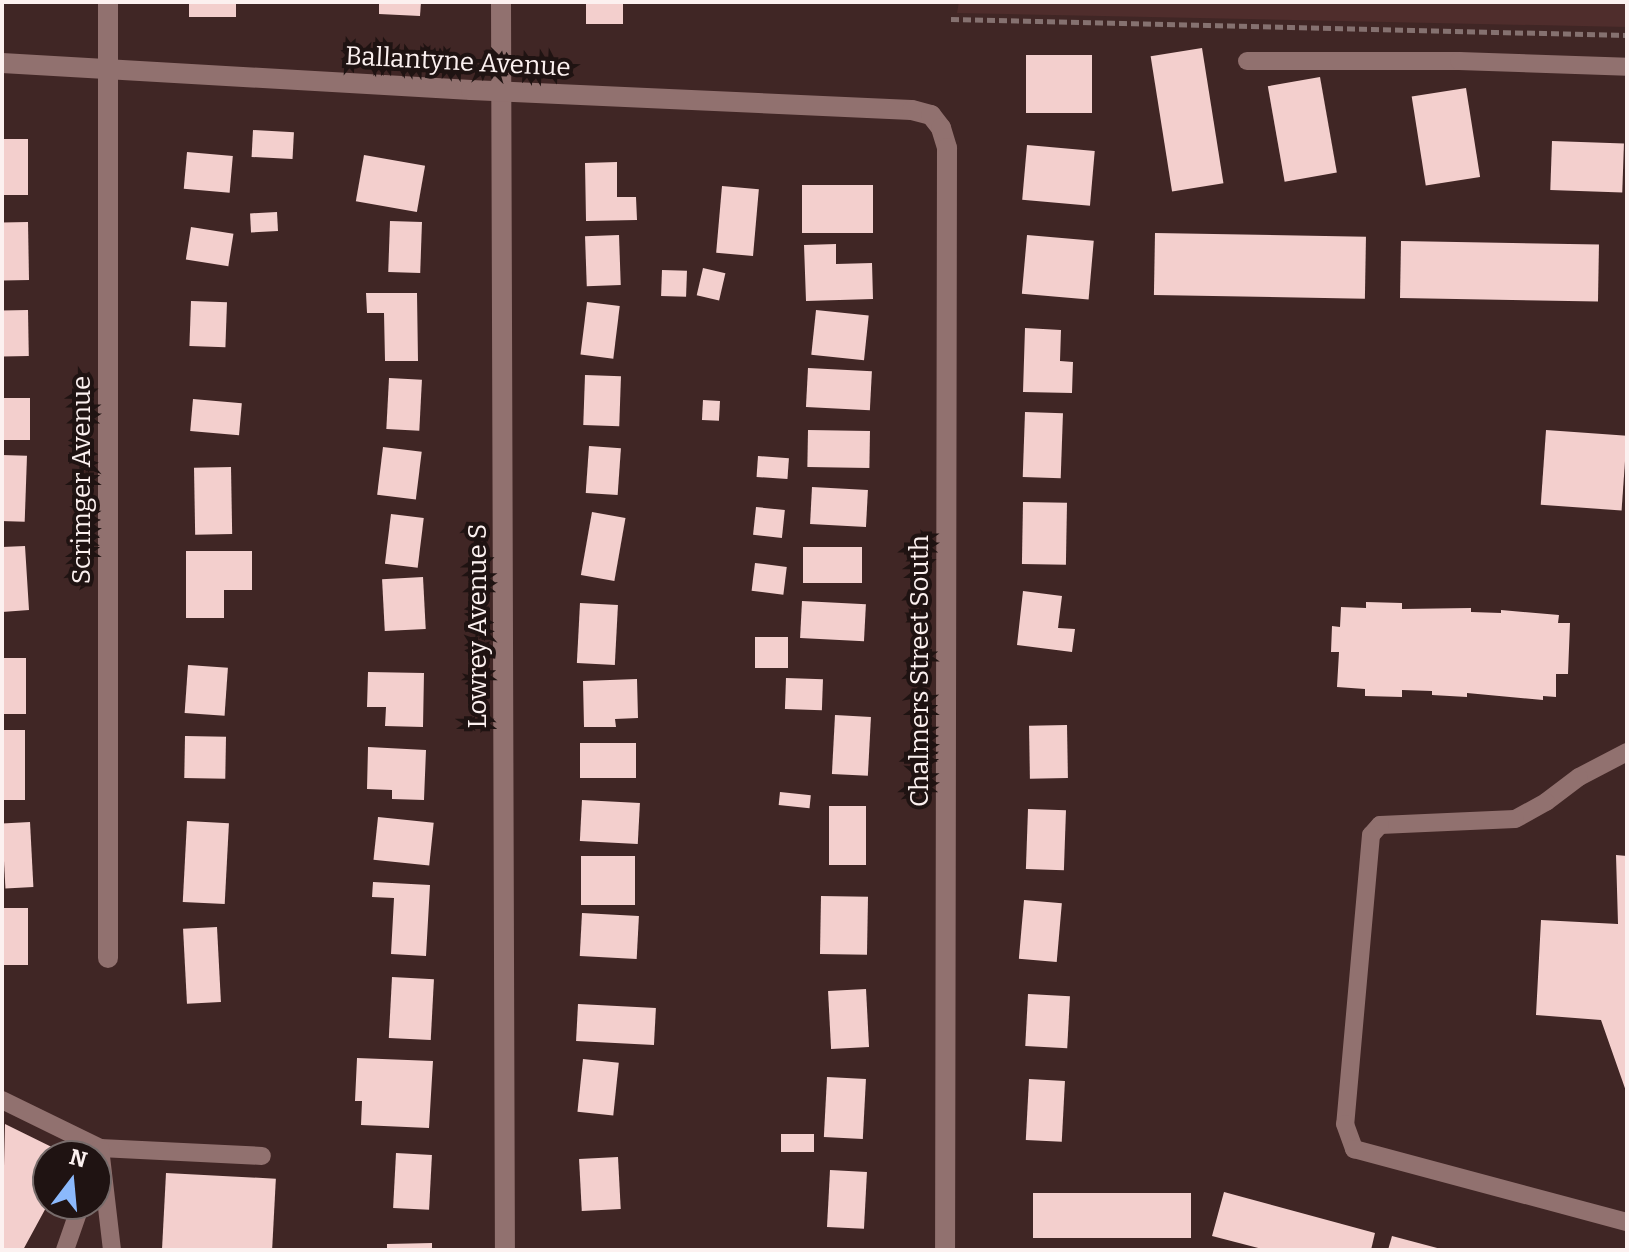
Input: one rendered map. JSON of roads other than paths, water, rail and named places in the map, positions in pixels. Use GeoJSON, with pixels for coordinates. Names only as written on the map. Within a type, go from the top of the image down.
{"type":"FeatureCollection","features":[{"type":"Feature","properties":{"kind":"street","name":"Scrimger Avenue"},"geometry":{"type":"LineString","coordinates":[[108,2],[108,958]]}},
{"type":"Feature","properties":{"kind":"street","name":"Lowrey Avenue S"},"geometry":{"type":"LineString","coordinates":[[501,2],[505,1250]]}},
{"type":"Feature","properties":{"kind":"street","name":"Ballantyne Avenue"},"geometry":{"type":"LineString","coordinates":[[2,63],[912,110]]}},
{"type":"Feature","properties":{"kind":"street","name":"Chalmers Street South"},"geometry":{"type":"LineString","coordinates":[[912,110],[931,115],[941,128],[947,148],[945,1250]]}},
{"type":"Feature","properties":{"kind":"lane"},"geometry":{"type":"LineString","coordinates":[[1247,61],[1459,61],[1627,67]]}},
{"type":"Feature","properties":{"kind":"lane"},"geometry":{"type":"LineString","coordinates":[[1627,752],[1579,777],[1546,802],[1515,819],[1380,825],[1371,835],[1345,1124],[1354,1149],[1627,1222]]}},
{"type":"Feature","properties":{"kind":"lane"},"geometry":{"type":"LineString","coordinates":[[2,1100],[73,1140]]}},
{"type":"Feature","properties":{"kind":"lane"},"geometry":{"type":"LineString","coordinates":[[112,1154],[262,1156]]}},
{"type":"Feature","properties":{"kind":"lane"},"geometry":{"type":"LineString","coordinates":[[65,1250],[75,1220]]}},
{"type":"Feature","properties":{"kind":"lane"},"geometry":{"type":"LineString","coordinates":[[108,1220],[112,1250]]}}]}
